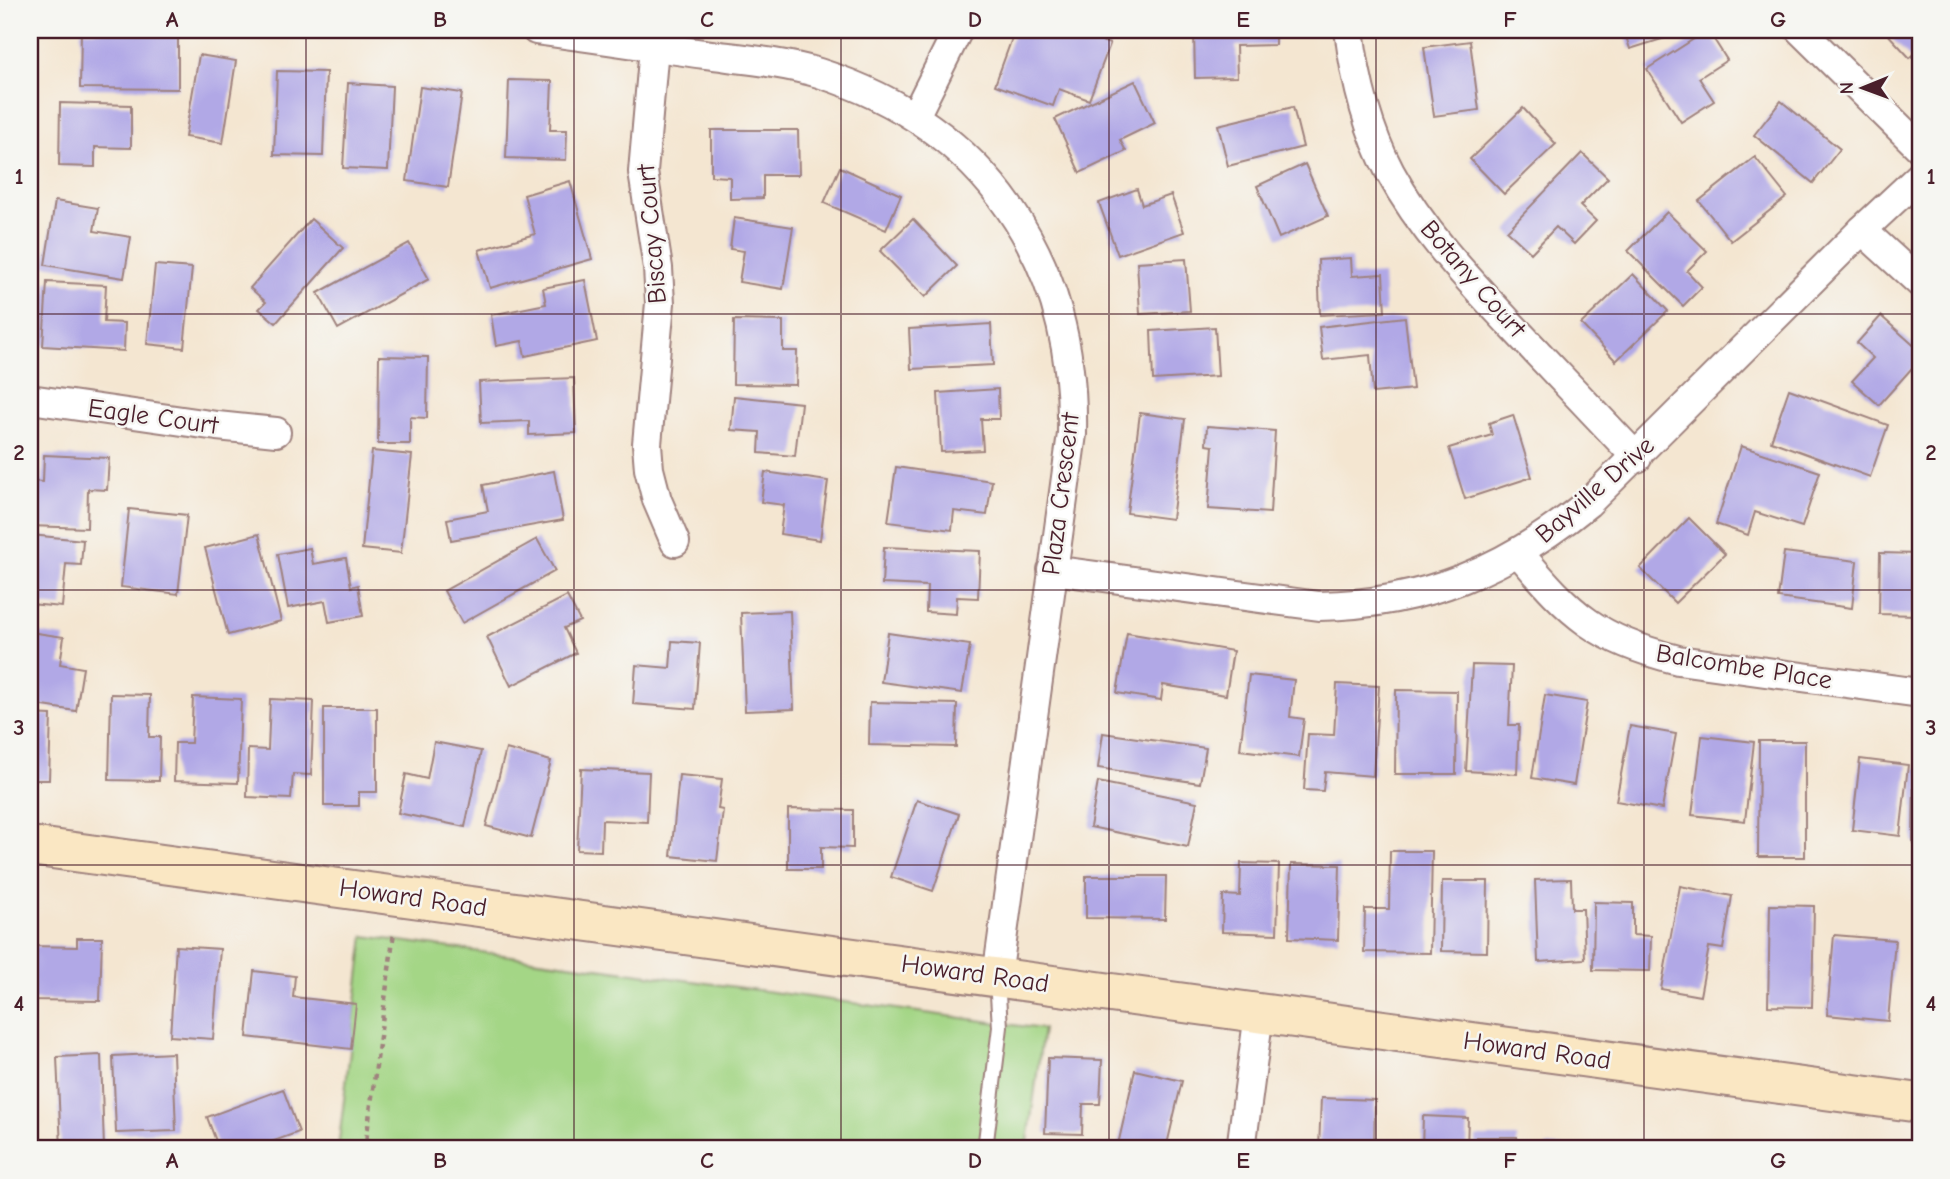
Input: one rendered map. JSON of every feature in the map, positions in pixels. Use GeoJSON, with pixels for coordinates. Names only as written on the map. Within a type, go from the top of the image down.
{"type":"FeatureCollection","features":[{"type":"Feature","properties":{"kind":"main road","name":"Howard Road"},"geometry":{"type":"LineString","coordinates":[[30,846],[1920,1103]]}},
{"type":"Feature","properties":{"kind":"street","name":"Plaza Crescent"},"geometry":{"type":"LineString","coordinates":[[545,30],[817,72],[863,89],[915,116],[966,156],[996,190],[1047,276],[1061,316],[1069,355],[1072,434],[997,977]]}},
{"type":"Feature","properties":{"kind":"street"},"geometry":{"type":"LineString","coordinates":[[915,116],[958,30]]}},
{"type":"Feature","properties":{"kind":"street","name":"Botany Court"},"geometry":{"type":"LineString","coordinates":[[1349,30],[1360,91],[1375,135],[1389,171],[1411,207],[1438,245],[1471,282],[1637,458]]}},
{"type":"Feature","properties":{"kind":"street"},"geometry":{"type":"LineString","coordinates":[[1800,30],[1920,148]]}},
{"type":"Feature","properties":{"kind":"street","name":"Biscay Court"},"geometry":{"type":"LineString","coordinates":[[654,47],[643,172],[658,268],[660,303],[647,444],[649,469],[657,500],[675,542]]}},
{"type":"Feature","properties":{"kind":"street","name":"Bayville Drive"},"geometry":{"type":"LineString","coordinates":[[1052,570],[1281,601],[1361,605],[1401,599],[1448,584],[1519,553],[1551,533],[1637,458],[1861,230],[1920,176]]}},
{"type":"Feature","properties":{"kind":"street"},"geometry":{"type":"LineString","coordinates":[[1861,230],[1920,283]]}},
{"type":"Feature","properties":{"kind":"street","name":"Eagle Court"},"geometry":{"type":"LineString","coordinates":[[30,399],[276,432]]}},
{"type":"Feature","properties":{"kind":"street","name":"Balcombe Place"},"geometry":{"type":"LineString","coordinates":[[1519,553],[1556,597],[1581,620],[1640,650],[1678,660],[1920,693]]}},
{"type":"Feature","properties":{"kind":"street"},"geometry":{"type":"LineString","coordinates":[[1241,1149],[1259,1013]]}},
{"type":"Feature","properties":{"kind":"lane"},"geometry":{"type":"LineString","coordinates":[[985,1149],[1000,1027],[997,977]]}},
{"type":"Feature","properties":{"kind":"path"},"geometry":{"type":"LineString","coordinates":[[365,1149],[400,896]]}},
{"type":"Feature","properties":{"kind":"green space"},"geometry":{"type":"Polygon","coordinates":[[[364,936],[1043,1029],[1027,1149],[338,1149],[364,936]]]}},
{"type":"Feature","properties":{"kind":"building"},"geometry":{"type":"Polygon","coordinates":[[[1015,30],[1071,30],[1110,44],[1089,100],[1059,89],[1053,106],[995,85],[1015,30]]]}},
{"type":"Feature","properties":{"kind":"building"},"geometry":{"type":"Polygon","coordinates":[[[1194,30],[1275,30],[1275,45],[1236,46],[1237,77],[1195,78],[1194,30]]]}},
{"type":"Feature","properties":{"kind":"building"},"geometry":{"type":"Polygon","coordinates":[[[1418,30],[1464,30],[1464,32],[1418,34],[1418,30]]]}},
{"type":"Feature","properties":{"kind":"building"},"geometry":{"type":"Polygon","coordinates":[[[1624,30],[1663,30],[1665,38],[1630,49],[1624,30]]]}},
{"type":"Feature","properties":{"kind":"building"},"geometry":{"type":"Polygon","coordinates":[[[1708,30],[1727,60],[1699,78],[1714,101],[1681,122],[1647,69],[1708,30]]]}},
{"type":"Feature","properties":{"kind":"building"},"geometry":{"type":"Polygon","coordinates":[[[1884,30],[1920,30],[1920,49],[1910,58],[1884,30]]]}},
{"type":"Feature","properties":{"kind":"building"},"geometry":{"type":"Polygon","coordinates":[[[81,31],[178,31],[178,89],[80,88],[81,31]]]}},
{"type":"Feature","properties":{"kind":"building"},"geometry":{"type":"Polygon","coordinates":[[[1470,41],[1479,110],[1434,116],[1424,47],[1470,41]]]}},
{"type":"Feature","properties":{"kind":"building"},"geometry":{"type":"Polygon","coordinates":[[[199,55],[236,61],[223,143],[185,137],[199,55]]]}},
{"type":"Feature","properties":{"kind":"building"},"geometry":{"type":"Polygon","coordinates":[[[277,71],[326,72],[323,156],[274,155],[277,71]]]}},
{"type":"Feature","properties":{"kind":"building"},"geometry":{"type":"Polygon","coordinates":[[[509,80],[552,81],[550,130],[567,130],[566,160],[506,158],[509,80]]]}},
{"type":"Feature","properties":{"kind":"building"},"geometry":{"type":"Polygon","coordinates":[[[1135,81],[1155,123],[1120,140],[1126,151],[1080,173],[1055,119],[1135,81]]]}},
{"type":"Feature","properties":{"kind":"building"},"geometry":{"type":"Polygon","coordinates":[[[348,83],[392,86],[388,170],[343,168],[348,83]]]}},
{"type":"Feature","properties":{"kind":"building"},"geometry":{"type":"Polygon","coordinates":[[[420,87],[462,93],[448,187],[407,181],[420,87]]]}},
{"type":"Feature","properties":{"kind":"building"},"geometry":{"type":"Polygon","coordinates":[[[1781,101],[1840,149],[1813,183],[1754,135],[1781,101]]]}},
{"type":"Feature","properties":{"kind":"building"},"geometry":{"type":"Polygon","coordinates":[[[60,103],[131,105],[131,148],[95,147],[95,167],[59,166],[60,103]]]}},
{"type":"Feature","properties":{"kind":"building"},"geometry":{"type":"Polygon","coordinates":[[[1293,107],[1303,147],[1228,166],[1218,125],[1293,107]]]}},
{"type":"Feature","properties":{"kind":"building"},"geometry":{"type":"Polygon","coordinates":[[[1523,108],[1556,144],[1504,194],[1470,159],[1523,108]]]}},
{"type":"Feature","properties":{"kind":"building"},"geometry":{"type":"Polygon","coordinates":[[[711,130],[798,130],[799,175],[763,175],[763,198],[730,199],[730,177],[711,176],[711,130]]]}},
{"type":"Feature","properties":{"kind":"building"},"geometry":{"type":"Polygon","coordinates":[[[1582,153],[1608,178],[1580,206],[1596,221],[1574,244],[1556,227],[1531,253],[1507,231],[1582,153]]]}},
{"type":"Feature","properties":{"kind":"building"},"geometry":{"type":"Polygon","coordinates":[[[1755,157],[1787,197],[1731,241],[1699,201],[1755,157]]]}},
{"type":"Feature","properties":{"kind":"building"},"geometry":{"type":"Polygon","coordinates":[[[1305,164],[1328,216],[1279,238],[1257,186],[1305,164]]]}},
{"type":"Feature","properties":{"kind":"building"},"geometry":{"type":"Polygon","coordinates":[[[840,167],[901,195],[886,230],[824,203],[840,167]]]}},
{"type":"Feature","properties":{"kind":"building"},"geometry":{"type":"Polygon","coordinates":[[[570,181],[592,259],[490,288],[479,250],[535,234],[524,195],[570,181]]]}},
{"type":"Feature","properties":{"kind":"building"},"geometry":{"type":"Polygon","coordinates":[[[1137,189],[1142,205],[1171,195],[1184,232],[1118,255],[1099,203],[1137,189]]]}},
{"type":"Feature","properties":{"kind":"building"},"geometry":{"type":"Polygon","coordinates":[[[55,201],[98,208],[94,231],[131,237],[124,278],[45,265],[55,201]]]}},
{"type":"Feature","properties":{"kind":"building"},"geometry":{"type":"Polygon","coordinates":[[[1667,212],[1707,251],[1687,271],[1702,287],[1683,306],[1628,251],[1667,212]]]}},
{"type":"Feature","properties":{"kind":"building"},"geometry":{"type":"Polygon","coordinates":[[[734,218],[793,227],[783,289],[739,282],[744,251],[730,249],[734,218]]]}},
{"type":"Feature","properties":{"kind":"building"},"geometry":{"type":"Polygon","coordinates":[[[311,219],[343,248],[276,323],[259,309],[266,302],[250,288],[311,219]]]}},
{"type":"Feature","properties":{"kind":"building"},"geometry":{"type":"Polygon","coordinates":[[[913,219],[957,266],[925,297],[880,251],[913,219]]]}},
{"type":"Feature","properties":{"kind":"building"},"geometry":{"type":"Polygon","coordinates":[[[409,243],[429,279],[338,329],[318,293],[409,243]]]}},
{"type":"Feature","properties":{"kind":"building"},"geometry":{"type":"Polygon","coordinates":[[[1351,258],[1352,276],[1383,274],[1385,312],[1320,315],[1318,260],[1351,258]]]}},
{"type":"Feature","properties":{"kind":"building"},"geometry":{"type":"Polygon","coordinates":[[[1186,259],[1190,311],[1140,314],[1137,262],[1186,259]]]}},
{"type":"Feature","properties":{"kind":"building"},"geometry":{"type":"Polygon","coordinates":[[[155,265],[192,268],[184,348],[147,344],[155,265]]]}},
{"type":"Feature","properties":{"kind":"building"},"geometry":{"type":"Polygon","coordinates":[[[1633,274],[1668,311],[1616,361],[1581,324],[1633,274]]]}},
{"type":"Feature","properties":{"kind":"building"},"geometry":{"type":"Polygon","coordinates":[[[585,280],[597,341],[525,356],[522,341],[496,346],[491,315],[546,304],[543,288],[585,280]]]}},
{"type":"Feature","properties":{"kind":"building"},"geometry":{"type":"Polygon","coordinates":[[[47,282],[106,285],[104,322],[125,323],[124,351],[43,346],[47,282]]]}},
{"type":"Feature","properties":{"kind":"building"},"geometry":{"type":"Polygon","coordinates":[[[1881,316],[1920,351],[1920,359],[1879,405],[1852,381],[1873,358],[1857,343],[1881,316]]]}},
{"type":"Feature","properties":{"kind":"building"},"geometry":{"type":"Polygon","coordinates":[[[1405,317],[1413,389],[1373,393],[1370,355],[1323,360],[1319,327],[1405,317]]]}},
{"type":"Feature","properties":{"kind":"building"},"geometry":{"type":"Polygon","coordinates":[[[734,320],[783,321],[783,351],[797,351],[796,385],[733,384],[734,320]]]}},
{"type":"Feature","properties":{"kind":"building"},"geometry":{"type":"Polygon","coordinates":[[[991,324],[993,365],[911,369],[909,329],[991,324]]]}},
{"type":"Feature","properties":{"kind":"building"},"geometry":{"type":"Polygon","coordinates":[[[1215,327],[1218,376],[1153,380],[1151,331],[1215,327]]]}},
{"type":"Feature","properties":{"kind":"building"},"geometry":{"type":"Polygon","coordinates":[[[379,356],[428,357],[427,418],[410,417],[410,444],[378,444],[379,356]]]}},
{"type":"Feature","properties":{"kind":"building"},"geometry":{"type":"Polygon","coordinates":[[[574,378],[576,433],[529,435],[529,421],[481,423],[479,382],[574,378]]]}},
{"type":"Feature","properties":{"kind":"building"},"geometry":{"type":"Polygon","coordinates":[[[998,389],[999,419],[981,419],[983,450],[941,452],[938,393],[998,389]]]}},
{"type":"Feature","properties":{"kind":"building"},"geometry":{"type":"Polygon","coordinates":[[[1789,389],[1888,425],[1870,477],[1771,441],[1789,389]]]}},
{"type":"Feature","properties":{"kind":"building"},"geometry":{"type":"Polygon","coordinates":[[[734,396],[801,403],[795,456],[759,453],[760,432],[731,430],[734,396]]]}},
{"type":"Feature","properties":{"kind":"building"},"geometry":{"type":"Polygon","coordinates":[[[1140,413],[1185,419],[1172,519],[1127,513],[1140,413]]]}},
{"type":"Feature","properties":{"kind":"building"},"geometry":{"type":"Polygon","coordinates":[[[1513,415],[1532,477],[1465,499],[1449,448],[1492,435],[1489,423],[1513,415]]]}},
{"type":"Feature","properties":{"kind":"building"},"geometry":{"type":"Polygon","coordinates":[[[1207,426],[1275,431],[1270,513],[1208,509],[1213,446],[1206,445],[1207,426]]]}},
{"type":"Feature","properties":{"kind":"building"},"geometry":{"type":"Polygon","coordinates":[[[1741,446],[1820,472],[1802,527],[1755,512],[1748,535],[1716,524],[1741,446]]]}},
{"type":"Feature","properties":{"kind":"building"},"geometry":{"type":"Polygon","coordinates":[[[372,451],[412,455],[401,553],[362,549],[372,451]]]}},
{"type":"Feature","properties":{"kind":"building"},"geometry":{"type":"Polygon","coordinates":[[[44,455],[109,458],[107,490],[88,489],[87,528],[30,526],[30,481],[43,482],[44,455]]]}},
{"type":"Feature","properties":{"kind":"building"},"geometry":{"type":"Polygon","coordinates":[[[896,467],[992,481],[987,515],[954,511],[952,530],[888,522],[896,467]]]}},
{"type":"Feature","properties":{"kind":"building"},"geometry":{"type":"Polygon","coordinates":[[[554,471],[563,520],[451,540],[447,519],[488,511],[483,485],[554,471]]]}},
{"type":"Feature","properties":{"kind":"building"},"geometry":{"type":"Polygon","coordinates":[[[765,472],[828,481],[820,540],[780,534],[784,505],[761,502],[765,472]]]}},
{"type":"Feature","properties":{"kind":"building"},"geometry":{"type":"Polygon","coordinates":[[[129,509],[187,515],[178,594],[121,587],[129,509]]]}},
{"type":"Feature","properties":{"kind":"building"},"geometry":{"type":"Polygon","coordinates":[[[1689,518],[1725,554],[1675,603],[1640,568],[1689,518]]]}},
{"type":"Feature","properties":{"kind":"building"},"geometry":{"type":"Polygon","coordinates":[[[259,534],[281,621],[228,635],[205,548],[259,534]]]}},
{"type":"Feature","properties":{"kind":"building"},"geometry":{"type":"Polygon","coordinates":[[[30,535],[83,540],[81,565],[66,564],[62,607],[30,604],[30,535]]]}},
{"type":"Feature","properties":{"kind":"building"},"geometry":{"type":"Polygon","coordinates":[[[537,539],[555,571],[462,623],[444,591],[537,539]]]}},
{"type":"Feature","properties":{"kind":"building"},"geometry":{"type":"Polygon","coordinates":[[[884,547],[980,551],[978,598],[957,597],[956,614],[926,612],[927,586],[882,584],[884,547]]]}},
{"type":"Feature","properties":{"kind":"building"},"geometry":{"type":"Polygon","coordinates":[[[310,548],[313,564],[346,558],[351,587],[358,585],[363,616],[329,622],[325,601],[288,608],[278,554],[310,548]]]}},
{"type":"Feature","properties":{"kind":"building"},"geometry":{"type":"Polygon","coordinates":[[[1784,552],[1857,561],[1852,608],[1778,598],[1784,552]]]}},
{"type":"Feature","properties":{"kind":"building"},"geometry":{"type":"Polygon","coordinates":[[[1880,553],[1920,554],[1917,615],[1879,614],[1880,553]]]}},
{"type":"Feature","properties":{"kind":"building"},"geometry":{"type":"Polygon","coordinates":[[[567,596],[580,621],[564,628],[576,653],[511,686],[487,637],[567,596]]]}},
{"type":"Feature","properties":{"kind":"building"},"geometry":{"type":"Polygon","coordinates":[[[790,611],[794,709],[745,711],[741,613],[790,611]]]}},
{"type":"Feature","properties":{"kind":"building"},"geometry":{"type":"Polygon","coordinates":[[[30,632],[64,637],[60,664],[83,668],[76,711],[30,704],[30,632]]]}},
{"type":"Feature","properties":{"kind":"building"},"geometry":{"type":"Polygon","coordinates":[[[888,633],[970,645],[962,693],[881,682],[888,633]]]}},
{"type":"Feature","properties":{"kind":"building"},"geometry":{"type":"Polygon","coordinates":[[[1127,633],[1233,651],[1226,695],[1163,685],[1161,700],[1117,693],[1127,633]]]}},
{"type":"Feature","properties":{"kind":"building"},"geometry":{"type":"Polygon","coordinates":[[[672,641],[700,643],[695,709],[633,704],[636,665],[670,668],[672,641]]]}},
{"type":"Feature","properties":{"kind":"building"},"geometry":{"type":"Polygon","coordinates":[[[1472,665],[1512,666],[1509,725],[1519,725],[1517,774],[1466,771],[1472,665]]]}},
{"type":"Feature","properties":{"kind":"building"},"geometry":{"type":"Polygon","coordinates":[[[1249,675],[1294,680],[1290,717],[1304,719],[1299,757],[1240,750],[1249,675]]]}},
{"type":"Feature","properties":{"kind":"building"},"geometry":{"type":"Polygon","coordinates":[[[1337,684],[1379,686],[1373,776],[1325,772],[1323,791],[1304,790],[1308,734],[1334,735],[1337,684]]]}},
{"type":"Feature","properties":{"kind":"building"},"geometry":{"type":"Polygon","coordinates":[[[1396,690],[1457,691],[1456,774],[1395,774],[1396,690]]]}},
{"type":"Feature","properties":{"kind":"building"},"geometry":{"type":"Polygon","coordinates":[[[111,694],[150,695],[149,737],[160,737],[159,781],[109,780],[111,694]]]}},
{"type":"Feature","properties":{"kind":"building"},"geometry":{"type":"Polygon","coordinates":[[[1545,695],[1587,702],[1574,785],[1532,778],[1545,695]]]}},
{"type":"Feature","properties":{"kind":"building"},"geometry":{"type":"Polygon","coordinates":[[[193,697],[241,699],[238,783],[174,781],[175,743],[191,743],[193,697]]]}},
{"type":"Feature","properties":{"kind":"building"},"geometry":{"type":"Polygon","coordinates":[[[270,699],[314,701],[311,775],[293,774],[291,799],[247,797],[248,749],[268,750],[270,699]]]}},
{"type":"Feature","properties":{"kind":"building"},"geometry":{"type":"Polygon","coordinates":[[[870,702],[957,704],[956,747],[869,745],[870,702]]]}},
{"type":"Feature","properties":{"kind":"building"},"geometry":{"type":"Polygon","coordinates":[[[324,708],[377,708],[377,792],[359,792],[359,806],[324,806],[324,708]]]}},
{"type":"Feature","properties":{"kind":"building"},"geometry":{"type":"Polygon","coordinates":[[[30,714],[51,715],[49,780],[30,780],[30,714]]]}},
{"type":"Feature","properties":{"kind":"building"},"geometry":{"type":"Polygon","coordinates":[[[1630,726],[1676,734],[1662,809],[1616,801],[1630,726]]]}},
{"type":"Feature","properties":{"kind":"building"},"geometry":{"type":"Polygon","coordinates":[[[1103,733],[1206,748],[1200,783],[1098,768],[1103,733]]]}},
{"type":"Feature","properties":{"kind":"building"},"geometry":{"type":"Polygon","coordinates":[[[1702,736],[1754,742],[1745,821],[1692,815],[1702,736]]]}},
{"type":"Feature","properties":{"kind":"building"},"geometry":{"type":"Polygon","coordinates":[[[1759,741],[1805,741],[1805,857],[1758,857],[1759,741]]]}},
{"type":"Feature","properties":{"kind":"building"},"geometry":{"type":"Polygon","coordinates":[[[434,742],[481,751],[465,827],[398,813],[406,774],[427,779],[434,742]]]}},
{"type":"Feature","properties":{"kind":"building"},"geometry":{"type":"Polygon","coordinates":[[[506,749],[551,761],[531,838],[486,826],[506,749]]]}},
{"type":"Feature","properties":{"kind":"building"},"geometry":{"type":"Polygon","coordinates":[[[1860,759],[1908,765],[1900,836],[1852,830],[1860,759]]]}},
{"type":"Feature","properties":{"kind":"building"},"geometry":{"type":"Polygon","coordinates":[[[1914,768],[1920,768],[1920,844],[1913,843],[1914,768]]]}},
{"type":"Feature","properties":{"kind":"building"},"geometry":{"type":"Polygon","coordinates":[[[581,769],[649,772],[647,822],[602,820],[601,851],[577,850],[581,769]]]}},
{"type":"Feature","properties":{"kind":"building"},"geometry":{"type":"Polygon","coordinates":[[[679,775],[722,779],[718,809],[723,810],[717,861],[671,856],[679,775]]]}},
{"type":"Feature","properties":{"kind":"building"},"geometry":{"type":"Polygon","coordinates":[[[1098,782],[1197,802],[1188,847],[1090,827],[1098,782]]]}},
{"type":"Feature","properties":{"kind":"building"},"geometry":{"type":"Polygon","coordinates":[[[917,800],[959,814],[933,891],[891,877],[917,800]]]}},
{"type":"Feature","properties":{"kind":"building"},"geometry":{"type":"Polygon","coordinates":[[[788,809],[853,810],[853,848],[821,847],[821,869],[788,869],[788,809]]]}},
{"type":"Feature","properties":{"kind":"building"},"geometry":{"type":"Polygon","coordinates":[[[1390,851],[1432,851],[1430,953],[1364,952],[1365,909],[1389,909],[1390,851]]]}},
{"type":"Feature","properties":{"kind":"building"},"geometry":{"type":"Polygon","coordinates":[[[1241,863],[1279,864],[1277,934],[1222,932],[1223,895],[1240,896],[1241,863]]]}},
{"type":"Feature","properties":{"kind":"building"},"geometry":{"type":"Polygon","coordinates":[[[1291,864],[1340,865],[1338,940],[1289,938],[1291,864]]]}},
{"type":"Feature","properties":{"kind":"building"},"geometry":{"type":"Polygon","coordinates":[[[1086,876],[1166,876],[1165,919],[1086,918],[1086,876]]]}},
{"type":"Feature","properties":{"kind":"building"},"geometry":{"type":"Polygon","coordinates":[[[1571,879],[1572,909],[1583,909],[1585,959],[1538,962],[1535,880],[1571,879]]]}},
{"type":"Feature","properties":{"kind":"building"},"geometry":{"type":"Polygon","coordinates":[[[1442,881],[1488,881],[1487,952],[1441,951],[1442,881]]]}},
{"type":"Feature","properties":{"kind":"building"},"geometry":{"type":"Polygon","coordinates":[[[1680,886],[1732,896],[1723,949],[1709,947],[1700,996],[1661,989],[1680,886]]]}},
{"type":"Feature","properties":{"kind":"building"},"geometry":{"type":"Polygon","coordinates":[[[1594,902],[1633,903],[1633,935],[1651,936],[1650,971],[1593,970],[1594,902]]]}},
{"type":"Feature","properties":{"kind":"building"},"geometry":{"type":"Polygon","coordinates":[[[1770,905],[1814,906],[1812,1007],[1768,1006],[1770,905]]]}},
{"type":"Feature","properties":{"kind":"building"},"geometry":{"type":"Polygon","coordinates":[[[1834,935],[1895,940],[1888,1021],[1827,1015],[1834,935]]]}},
{"type":"Feature","properties":{"kind":"building"},"geometry":{"type":"Polygon","coordinates":[[[77,938],[102,938],[100,1001],[30,1000],[30,946],[77,947],[77,938]]]}},
{"type":"Feature","properties":{"kind":"building"},"geometry":{"type":"Polygon","coordinates":[[[1916,942],[1920,942],[1920,995],[1918,995],[1916,942]]]}},
{"type":"Feature","properties":{"kind":"building"},"geometry":{"type":"Polygon","coordinates":[[[176,946],[220,949],[213,1039],[170,1036],[176,946]]]}},
{"type":"Feature","properties":{"kind":"building"},"geometry":{"type":"Polygon","coordinates":[[[254,971],[295,976],[293,997],[356,1004],[351,1049],[247,1037],[254,971]]]}},
{"type":"Feature","properties":{"kind":"building"},"geometry":{"type":"Polygon","coordinates":[[[173,1053],[176,1131],[116,1133],[113,1056],[173,1053]]]}},
{"type":"Feature","properties":{"kind":"building"},"geometry":{"type":"Polygon","coordinates":[[[101,1055],[104,1149],[61,1149],[57,1057],[101,1055]]]}},
{"type":"Feature","properties":{"kind":"building"},"geometry":{"type":"Polygon","coordinates":[[[1048,1058],[1102,1060],[1100,1104],[1083,1104],[1082,1134],[1045,1133],[1048,1058]]]}},
{"type":"Feature","properties":{"kind":"building"},"geometry":{"type":"Polygon","coordinates":[[[1135,1070],[1182,1081],[1166,1149],[1117,1149],[1135,1070]]]}},
{"type":"Feature","properties":{"kind":"building"},"geometry":{"type":"Polygon","coordinates":[[[283,1089],[299,1132],[252,1149],[219,1149],[207,1117],[283,1089]]]}},
{"type":"Feature","properties":{"kind":"building"},"geometry":{"type":"Polygon","coordinates":[[[1321,1098],[1375,1100],[1374,1149],[1319,1149],[1321,1098]]]}},
{"type":"Feature","properties":{"kind":"building"},"geometry":{"type":"Polygon","coordinates":[[[1423,1116],[1468,1118],[1467,1149],[1422,1149],[1423,1116]]]}},
{"type":"Feature","properties":{"kind":"building"},"geometry":{"type":"Polygon","coordinates":[[[1476,1137],[1517,1137],[1517,1149],[1476,1149],[1476,1137]]]}},
{"type":"Feature","properties":{"kind":"building"},"geometry":{"type":"Polygon","coordinates":[[[1546,1146],[1605,1146],[1605,1149],[1546,1149],[1546,1146]]]}}]}
